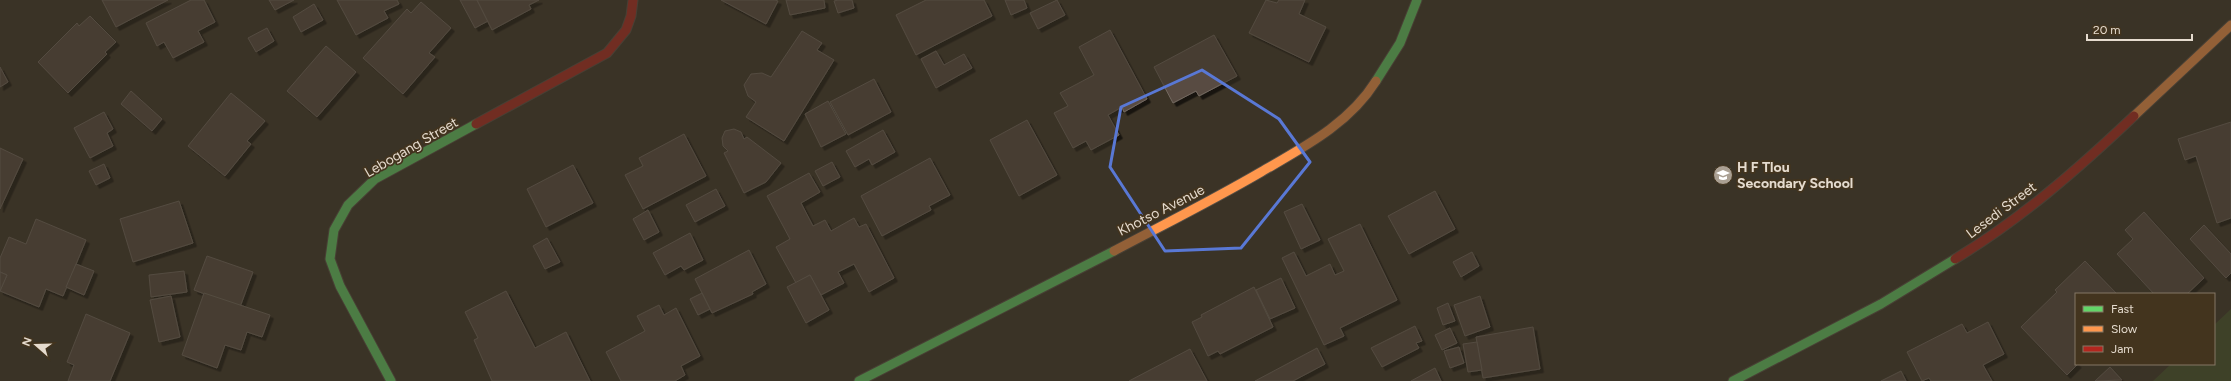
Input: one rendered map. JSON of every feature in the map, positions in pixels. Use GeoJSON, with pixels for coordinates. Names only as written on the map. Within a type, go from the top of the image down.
{"type":"FeatureCollection","features":[{"type":"Feature","properties":{"kind":"street","name":"Lebogang Street"},"geometry":{"type":"LineString","coordinates":[[391,381],[340,286],[330,259],[334,230],[348,205],[375,180],[607,53],[623,37],[633,12],[633,0]]}},
{"type":"Feature","properties":{"kind":"street","name":"Khotso Avenue"},"geometry":{"type":"LineString","coordinates":[[859,381],[1207,203],[1326,134],[1364,100],[1400,43],[1417,0]]}},
{"type":"Feature","properties":{"kind":"street","name":"Lesedi Street"},"geometry":{"type":"LineString","coordinates":[[1733,381],[1881,304],[1996,234],[2082,165],[2231,25]]}},
{"type":"Feature","properties":{"kind":"highlighted area"},"geometry":{"type":"Polygon","coordinates":[[[1202,70],[1279,119],[1310,162],[1241,248],[1165,251],[1110,167],[1121,107],[1202,70]]]}},
{"type":"Feature","properties":{"kind":"green space"},"geometry":{"type":"Polygon","coordinates":[[[2231,309],[2231,381],[2153,381],[2170,365],[2215,365],[2215,324],[2231,309]]]}},
{"type":"Feature","properties":{"kind":"building"},"geometry":{"type":"Polygon","coordinates":[[[102,0],[168,0],[116,27],[102,0]]]}},
{"type":"Feature","properties":{"kind":"building"},"geometry":{"type":"Polygon","coordinates":[[[191,0],[204,0],[215,22],[198,31],[204,42],[173,58],[164,42],[157,46],[146,23],[191,0]]]}},
{"type":"Feature","properties":{"kind":"building"},"geometry":{"type":"Polygon","coordinates":[[[269,0],[294,0],[275,10],[269,0]]]}},
{"type":"Feature","properties":{"kind":"building"},"geometry":{"type":"Polygon","coordinates":[[[337,0],[397,0],[399,4],[384,11],[388,18],[356,35],[337,0]]]}},
{"type":"Feature","properties":{"kind":"building"},"geometry":{"type":"Polygon","coordinates":[[[460,0],[477,0],[488,21],[475,28],[460,0]]]}},
{"type":"Feature","properties":{"kind":"building"},"geometry":{"type":"Polygon","coordinates":[[[477,0],[539,0],[529,5],[531,9],[492,30],[477,0]]]}},
{"type":"Feature","properties":{"kind":"building"},"geometry":{"type":"Polygon","coordinates":[[[721,0],[775,0],[778,1],[766,24],[721,0]]]}},
{"type":"Feature","properties":{"kind":"building"},"geometry":{"type":"Polygon","coordinates":[[[786,0],[824,0],[825,8],[790,15],[786,0]]]}},
{"type":"Feature","properties":{"kind":"building"},"geometry":{"type":"Polygon","coordinates":[[[852,0],[854,8],[838,13],[834,1],[852,0]]]}},
{"type":"Feature","properties":{"kind":"building"},"geometry":{"type":"Polygon","coordinates":[[[926,0],[984,0],[992,16],[916,55],[896,15],[926,0]]]}},
{"type":"Feature","properties":{"kind":"building"},"geometry":{"type":"Polygon","coordinates":[[[1005,0],[1024,0],[1027,8],[1011,15],[1005,0]]]}},
{"type":"Feature","properties":{"kind":"building"},"geometry":{"type":"Polygon","coordinates":[[[1057,0],[1065,15],[1038,29],[1030,13],[1057,0]]]}},
{"type":"Feature","properties":{"kind":"building"},"geometry":{"type":"Polygon","coordinates":[[[1266,0],[1277,3],[1279,0],[1305,0],[1299,14],[1326,27],[1309,62],[1249,33],[1266,0]]]}},
{"type":"Feature","properties":{"kind":"building"},"geometry":{"type":"Polygon","coordinates":[[[421,2],[451,28],[429,53],[435,57],[403,94],[363,58],[407,9],[411,13],[421,2]]]}},
{"type":"Feature","properties":{"kind":"building"},"geometry":{"type":"Polygon","coordinates":[[[314,4],[323,20],[301,32],[293,17],[314,4]]]}},
{"type":"Feature","properties":{"kind":"building"},"geometry":{"type":"Polygon","coordinates":[[[90,16],[116,42],[105,52],[107,54],[68,93],[38,62],[77,23],[79,26],[90,16]]]}},
{"type":"Feature","properties":{"kind":"building"},"geometry":{"type":"Polygon","coordinates":[[[267,28],[274,41],[256,52],[248,38],[267,28]]]}},
{"type":"Feature","properties":{"kind":"building"},"geometry":{"type":"Polygon","coordinates":[[[1110,30],[1147,99],[1124,112],[1122,107],[1108,115],[1119,135],[1091,150],[1086,141],[1073,148],[1054,113],[1068,106],[1060,93],[1094,75],[1079,47],[1110,30]]]}},
{"type":"Feature","properties":{"kind":"building"},"geometry":{"type":"Polygon","coordinates":[[[802,31],[822,43],[817,50],[834,60],[784,141],[746,117],[756,102],[748,96],[744,85],[751,74],[762,73],[771,77],[802,31]]]}},
{"type":"Feature","properties":{"kind":"building"},"geometry":{"type":"Polygon","coordinates":[[[1214,35],[1237,76],[1199,96],[1196,91],[1173,103],[1154,67],[1214,35]]]}},
{"type":"Feature","properties":{"kind":"building"},"geometry":{"type":"Polygon","coordinates":[[[326,46],[356,72],[317,117],[287,91],[326,46]]]}},
{"type":"Feature","properties":{"kind":"building"},"geometry":{"type":"Polygon","coordinates":[[[936,51],[944,65],[964,54],[972,68],[936,88],[921,59],[936,51]]]}},
{"type":"Feature","properties":{"kind":"building"},"geometry":{"type":"Polygon","coordinates":[[[0,67],[8,82],[0,87],[0,67]]]}},
{"type":"Feature","properties":{"kind":"building"},"geometry":{"type":"Polygon","coordinates":[[[874,79],[891,112],[848,135],[830,102],[874,79]]]}},
{"type":"Feature","properties":{"kind":"building"},"geometry":{"type":"Polygon","coordinates":[[[131,91],[162,119],[152,131],[121,104],[131,91]]]}},
{"type":"Feature","properties":{"kind":"building"},"geometry":{"type":"Polygon","coordinates":[[[231,93],[265,121],[247,141],[251,144],[225,176],[188,146],[231,93]]]}},
{"type":"Feature","properties":{"kind":"building"},"geometry":{"type":"Polygon","coordinates":[[[828,101],[846,134],[821,147],[805,114],[828,101]]]}},
{"type":"Feature","properties":{"kind":"building"},"geometry":{"type":"Polygon","coordinates":[[[104,112],[113,129],[107,133],[113,146],[90,158],[74,128],[104,112]]]}},
{"type":"Feature","properties":{"kind":"building"},"geometry":{"type":"Polygon","coordinates":[[[1027,120],[1057,175],[1019,196],[990,140],[1027,120]]]}},
{"type":"Feature","properties":{"kind":"building"},"geometry":{"type":"Polygon","coordinates":[[[2231,122],[2231,218],[2217,223],[2196,156],[2185,160],[2178,139],[2231,122]]]}},
{"type":"Feature","properties":{"kind":"building"},"geometry":{"type":"Polygon","coordinates":[[[734,129],[741,132],[744,139],[747,137],[781,163],[766,182],[744,193],[724,153],[728,151],[723,146],[722,138],[725,131],[734,129]]]}},
{"type":"Feature","properties":{"kind":"building"},"geometry":{"type":"Polygon","coordinates":[[[883,130],[895,152],[872,165],[869,159],[855,167],[846,151],[883,130]]]}},
{"type":"Feature","properties":{"kind":"building"},"geometry":{"type":"Polygon","coordinates":[[[684,134],[706,176],[643,209],[625,175],[643,166],[639,158],[684,134]]]}},
{"type":"Feature","properties":{"kind":"building"},"geometry":{"type":"Polygon","coordinates":[[[0,148],[23,159],[0,209],[0,148]]]}},
{"type":"Feature","properties":{"kind":"building"},"geometry":{"type":"Polygon","coordinates":[[[930,158],[950,195],[929,206],[931,210],[882,236],[861,196],[930,158]]]}},
{"type":"Feature","properties":{"kind":"building"},"geometry":{"type":"Polygon","coordinates":[[[832,162],[840,177],[823,186],[815,171],[832,162]]]}},
{"type":"Feature","properties":{"kind":"building"},"geometry":{"type":"Polygon","coordinates":[[[104,164],[110,178],[96,185],[89,171],[104,164]]]}},
{"type":"Feature","properties":{"kind":"building"},"geometry":{"type":"Polygon","coordinates":[[[573,165],[593,203],[546,227],[527,189],[573,165]]]}},
{"type":"Feature","properties":{"kind":"building"},"geometry":{"type":"Polygon","coordinates":[[[809,173],[820,192],[801,203],[813,226],[825,220],[831,231],[854,218],[859,227],[866,224],[894,278],[869,292],[854,264],[838,272],[844,283],[821,295],[810,275],[796,283],[776,247],[790,239],[767,196],[809,173]]]}},
{"type":"Feature","properties":{"kind":"building"},"geometry":{"type":"Polygon","coordinates":[[[716,189],[725,206],[695,222],[686,205],[716,189]]]}},
{"type":"Feature","properties":{"kind":"building"},"geometry":{"type":"Polygon","coordinates":[[[1435,191],[1455,229],[1409,254],[1388,216],[1435,191]]]}},
{"type":"Feature","properties":{"kind":"building"},"geometry":{"type":"Polygon","coordinates":[[[179,201],[193,243],[133,262],[120,219],[179,201]]]}},
{"type":"Feature","properties":{"kind":"building"},"geometry":{"type":"Polygon","coordinates":[[[1302,204],[1320,240],[1301,249],[1284,212],[1302,204]]]}},
{"type":"Feature","properties":{"kind":"building"},"geometry":{"type":"Polygon","coordinates":[[[648,210],[659,232],[644,240],[633,219],[648,210]]]}},
{"type":"Feature","properties":{"kind":"building"},"geometry":{"type":"Polygon","coordinates":[[[2144,212],[2204,278],[2188,293],[2153,293],[2117,254],[2133,239],[2125,230],[2144,212]]]}},
{"type":"Feature","properties":{"kind":"building"},"geometry":{"type":"Polygon","coordinates":[[[36,219],[86,240],[63,296],[46,289],[39,307],[0,291],[7,275],[0,272],[0,258],[9,237],[26,244],[36,219]]]}},
{"type":"Feature","properties":{"kind":"building"},"geometry":{"type":"Polygon","coordinates":[[[1360,224],[1397,300],[1340,328],[1344,336],[1324,345],[1282,258],[1294,252],[1306,276],[1330,264],[1335,275],[1344,271],[1328,239],[1360,224]]]}},
{"type":"Feature","properties":{"kind":"building"},"geometry":{"type":"Polygon","coordinates":[[[2204,225],[2231,254],[2231,273],[2226,278],[2190,239],[2204,225]]]}},
{"type":"Feature","properties":{"kind":"building"},"geometry":{"type":"Polygon","coordinates":[[[690,233],[703,260],[684,270],[681,266],[665,275],[653,253],[690,233]]]}},
{"type":"Feature","properties":{"kind":"building"},"geometry":{"type":"Polygon","coordinates":[[[547,238],[560,262],[545,269],[533,246],[547,238]]]}},
{"type":"Feature","properties":{"kind":"building"},"geometry":{"type":"Polygon","coordinates":[[[749,250],[766,284],[752,292],[753,294],[712,313],[695,279],[749,250]]]}},
{"type":"Feature","properties":{"kind":"building"},"geometry":{"type":"Polygon","coordinates":[[[1472,252],[1479,266],[1461,277],[1453,262],[1472,252]]]}},
{"type":"Feature","properties":{"kind":"building"},"geometry":{"type":"Polygon","coordinates":[[[207,256],[253,272],[240,307],[194,290],[207,256]]]}},
{"type":"Feature","properties":{"kind":"building"},"geometry":{"type":"Polygon","coordinates":[[[2085,261],[2116,293],[2075,293],[2075,365],[2077,365],[2067,375],[2021,327],[2057,292],[2055,290],[2085,261]]]}},
{"type":"Feature","properties":{"kind":"building"},"geometry":{"type":"Polygon","coordinates":[[[76,264],[94,271],[84,295],[66,287],[76,264]]]}},
{"type":"Feature","properties":{"kind":"building"},"geometry":{"type":"Polygon","coordinates":[[[184,271],[187,292],[151,297],[149,275],[184,271]]]}},
{"type":"Feature","properties":{"kind":"building"},"geometry":{"type":"Polygon","coordinates":[[[0,272],[7,275],[0,291],[0,272]]]}},
{"type":"Feature","properties":{"kind":"building"},"geometry":{"type":"Polygon","coordinates":[[[810,275],[829,310],[806,323],[787,287],[810,275]]]}},
{"type":"Feature","properties":{"kind":"building"},"geometry":{"type":"Polygon","coordinates":[[[1281,278],[1295,308],[1270,319],[1256,290],[1281,278]]]}},
{"type":"Feature","properties":{"kind":"building"},"geometry":{"type":"Polygon","coordinates":[[[1254,287],[1273,327],[1220,354],[1218,351],[1208,356],[1192,322],[1202,317],[1201,315],[1254,287]]]}},
{"type":"Feature","properties":{"kind":"building"},"geometry":{"type":"Polygon","coordinates":[[[506,291],[535,348],[566,332],[590,381],[492,381],[474,340],[478,338],[465,312],[506,291]]]}},
{"type":"Feature","properties":{"kind":"building"},"geometry":{"type":"Polygon","coordinates":[[[204,293],[270,315],[262,337],[247,332],[241,350],[225,345],[217,368],[182,355],[204,293]]]}},
{"type":"Feature","properties":{"kind":"building"},"geometry":{"type":"Polygon","coordinates":[[[702,293],[710,309],[698,315],[690,299],[702,293]]]}},
{"type":"Feature","properties":{"kind":"building"},"geometry":{"type":"Polygon","coordinates":[[[171,296],[180,337],[159,342],[150,300],[171,296]]]}},
{"type":"Feature","properties":{"kind":"building"},"geometry":{"type":"Polygon","coordinates":[[[1480,296],[1490,327],[1465,336],[1454,305],[1480,296]]]}},
{"type":"Feature","properties":{"kind":"building"},"geometry":{"type":"Polygon","coordinates":[[[1448,303],[1455,321],[1443,325],[1437,308],[1448,303]]]}},
{"type":"Feature","properties":{"kind":"building"},"geometry":{"type":"Polygon","coordinates":[[[659,305],[664,315],[676,308],[700,356],[681,366],[685,375],[675,381],[621,381],[606,352],[645,331],[637,316],[659,305]]]}},
{"type":"Feature","properties":{"kind":"building"},"geometry":{"type":"Polygon","coordinates":[[[86,314],[130,333],[110,381],[68,381],[74,365],[67,362],[86,314]]]}},
{"type":"Feature","properties":{"kind":"building"},"geometry":{"type":"Polygon","coordinates":[[[1988,322],[2004,354],[1983,365],[1992,381],[1931,381],[1929,378],[1922,381],[1907,352],[1962,324],[1967,333],[1988,322]]]}},
{"type":"Feature","properties":{"kind":"building"},"geometry":{"type":"Polygon","coordinates":[[[1415,326],[1422,341],[1416,343],[1419,348],[1382,367],[1371,348],[1415,326]]]}},
{"type":"Feature","properties":{"kind":"building"},"geometry":{"type":"Polygon","coordinates":[[[1533,327],[1540,369],[1483,378],[1476,337],[1533,327]]]}},
{"type":"Feature","properties":{"kind":"building"},"geometry":{"type":"Polygon","coordinates":[[[1450,328],[1457,343],[1442,350],[1435,335],[1450,328]]]}},
{"type":"Feature","properties":{"kind":"building"},"geometry":{"type":"Polygon","coordinates":[[[1477,342],[1482,370],[1468,372],[1463,344],[1477,342]]]}},
{"type":"Feature","properties":{"kind":"building"},"geometry":{"type":"Polygon","coordinates":[[[1459,347],[1464,363],[1450,368],[1444,351],[1459,347]]]}},
{"type":"Feature","properties":{"kind":"building"},"geometry":{"type":"Polygon","coordinates":[[[1317,348],[1325,364],[1293,381],[1255,381],[1317,348]]]}},
{"type":"Feature","properties":{"kind":"building"},"geometry":{"type":"Polygon","coordinates":[[[1190,349],[1207,381],[1129,381],[1190,349]]]}},
{"type":"Feature","properties":{"kind":"building"},"geometry":{"type":"Polygon","coordinates":[[[2110,367],[2122,380],[2095,381],[2110,367]]]}},
{"type":"Feature","properties":{"kind":"building"},"geometry":{"type":"Polygon","coordinates":[[[1435,368],[1441,381],[1411,381],[1435,368]]]}},
{"type":"Feature","properties":{"kind":"building"},"geometry":{"type":"Polygon","coordinates":[[[1901,371],[1906,381],[1881,381],[1901,371]]]}},
{"type":"Feature","properties":{"kind":"traffic: fast"},"geometry":{"type":"LineString","coordinates":[[1376,81],[1400,43],[1417,0]]}},
{"type":"Feature","properties":{"kind":"traffic: fast"},"geometry":{"type":"LineString","coordinates":[[391,381],[340,286],[330,259],[334,230],[348,205],[375,179],[476,124]]}},
{"type":"Feature","properties":{"kind":"traffic: fast"},"geometry":{"type":"LineString","coordinates":[[859,381],[1114,251]]}},
{"type":"Feature","properties":{"kind":"traffic: fast"},"geometry":{"type":"LineString","coordinates":[[1733,381],[1881,304],[1955,259]]}},
{"type":"Feature","properties":{"kind":"traffic: slow"},"geometry":{"type":"LineString","coordinates":[[2134,116],[2231,25]]}},
{"type":"Feature","properties":{"kind":"traffic: slow"},"geometry":{"type":"LineString","coordinates":[[1114,251],[1225,192],[1309,144],[1353,110],[1376,81]]}},
{"type":"Feature","properties":{"kind":"traffic: jam"},"geometry":{"type":"LineString","coordinates":[[476,124],[607,53],[626,30],[631,16],[633,0]]}},
{"type":"Feature","properties":{"kind":"traffic: jam"},"geometry":{"type":"LineString","coordinates":[[1955,259],[1979,244],[2026,210],[2092,155],[2134,116]]}},
{"type":"Feature","properties":{"kind":"place","name":"H F Tlou Secondary School"},"geometry":{"type":"Point","coordinates":[1723,175]}}]}
